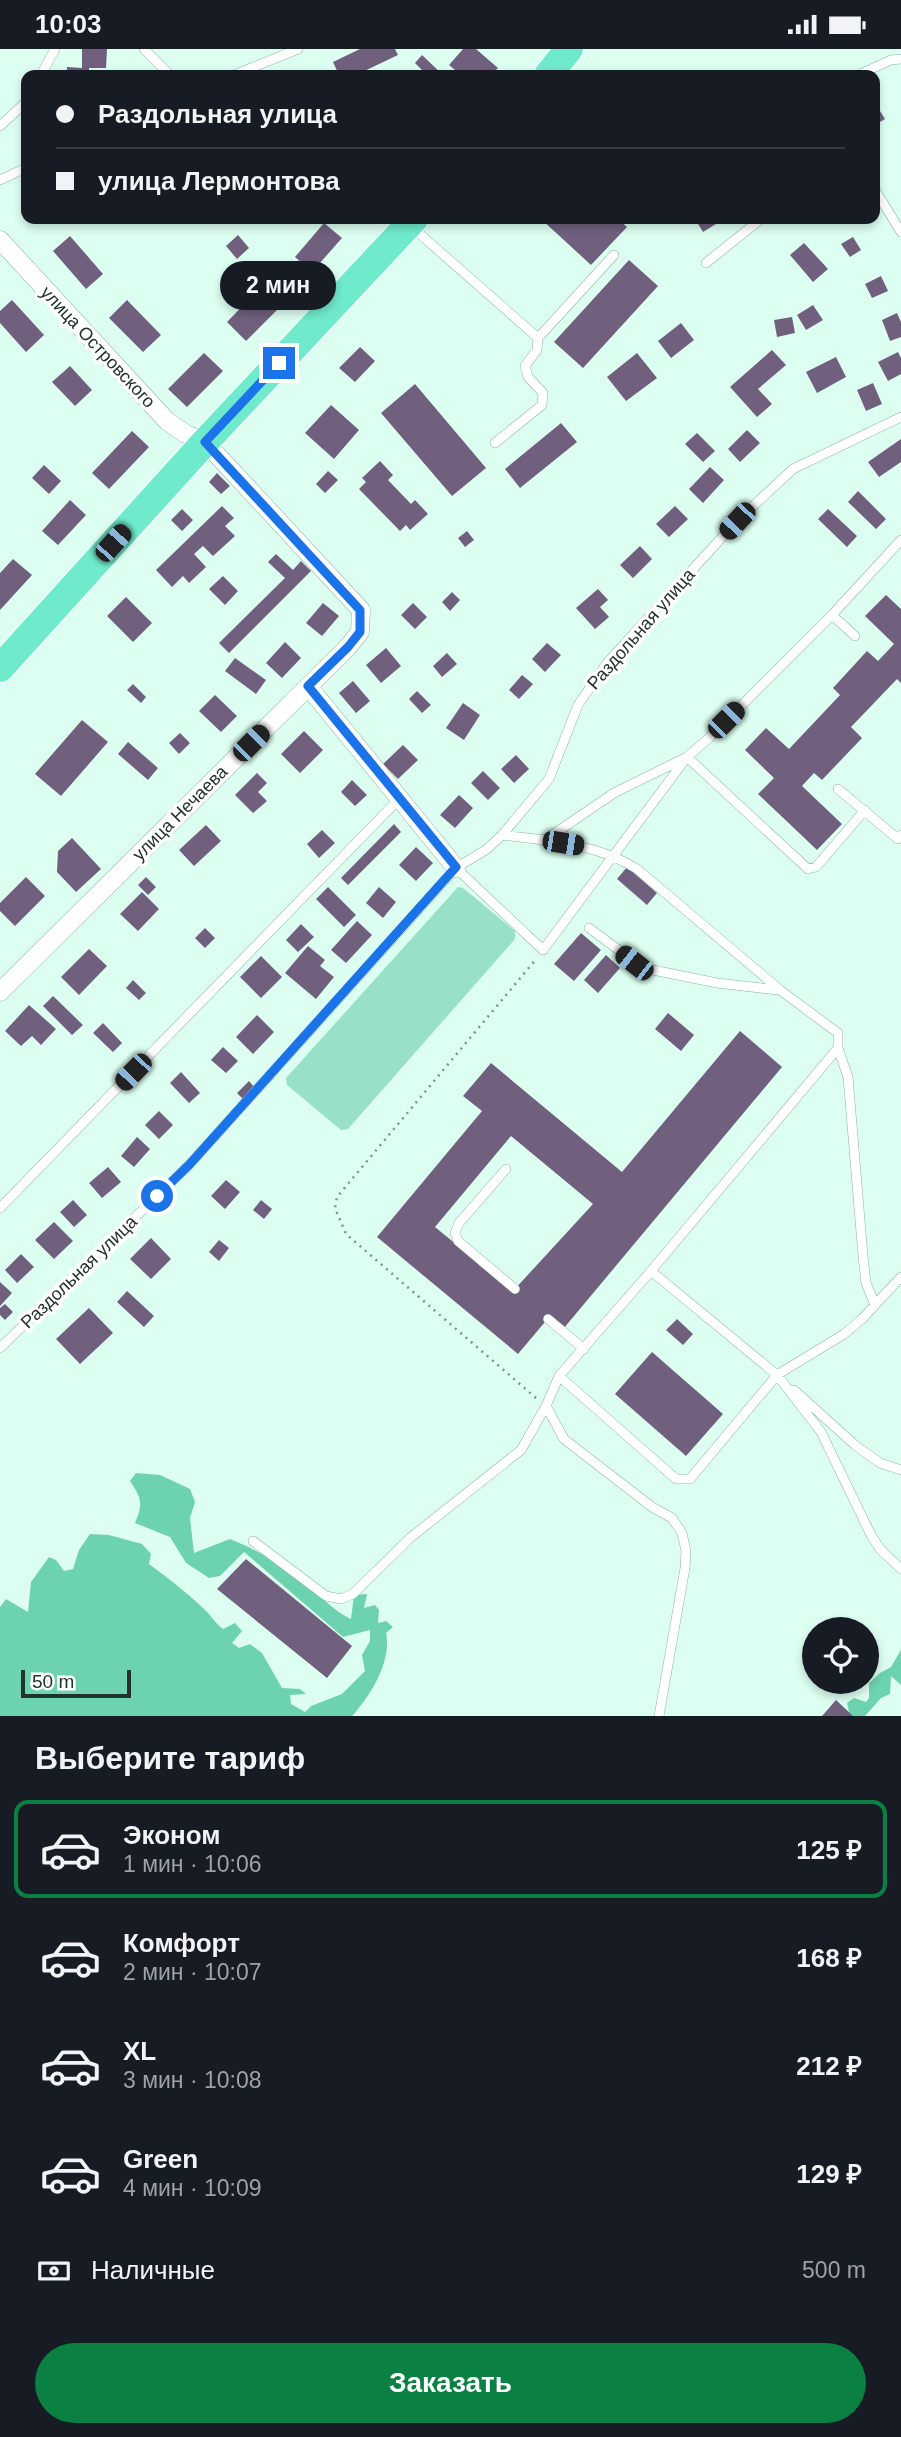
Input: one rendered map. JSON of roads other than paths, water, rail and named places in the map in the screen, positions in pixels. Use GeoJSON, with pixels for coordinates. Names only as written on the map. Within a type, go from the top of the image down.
{"type":"FeatureCollection","features":[{"type":"Feature","properties":{"kind":"main road"},"geometry":{"type":"LineString","coordinates":[[552,70],[569,49]]}},
{"type":"Feature","properties":{"kind":"main road"},"geometry":{"type":"LineString","coordinates":[[1,665],[409,224]]}},
{"type":"Feature","properties":{"kind":"street","name":"улица Островского"},"geometry":{"type":"LineString","coordinates":[[0,240],[167,421],[186,434],[205,442]]}},
{"type":"Feature","properties":{"kind":"street","name":"улица Нечаева"},"geometry":{"type":"LineString","coordinates":[[0,992],[348,647],[360,632],[360,610],[205,442]]}},
{"type":"Feature","properties":{"kind":"street"},"geometry":{"type":"LineString","coordinates":[[308,686],[456,867]]}},
{"type":"Feature","properties":{"kind":"lane"},"geometry":{"type":"LineString","coordinates":[[44,70],[55,49]]}},
{"type":"Feature","properties":{"kind":"lane"},"geometry":{"type":"LineString","coordinates":[[144,49],[165,70]]}},
{"type":"Feature","properties":{"kind":"lane"},"geometry":{"type":"LineString","coordinates":[[246,70],[298,49]]}},
{"type":"Feature","properties":{"kind":"lane"},"geometry":{"type":"LineString","coordinates":[[870,70],[901,59]]}},
{"type":"Feature","properties":{"kind":"lane"},"geometry":{"type":"LineString","coordinates":[[0,126],[21,107]]}},
{"type":"Feature","properties":{"kind":"lane"},"geometry":{"type":"LineString","coordinates":[[0,180],[21,170]]}},
{"type":"Feature","properties":{"kind":"lane"},"geometry":{"type":"LineString","coordinates":[[880,198],[901,232]]}},
{"type":"Feature","properties":{"kind":"lane"},"geometry":{"type":"LineString","coordinates":[[415,224],[538,338]]}},
{"type":"Feature","properties":{"kind":"lane"},"geometry":{"type":"LineString","coordinates":[[706,263],[755,224]]}},
{"type":"Feature","properties":{"kind":"lane"},"geometry":{"type":"LineString","coordinates":[[495,443],[542,405],[543,393],[528,376],[525,366],[537,350],[538,338],[614,255]]}},
{"type":"Feature","properties":{"kind":"lane","name":"Раздольная улица"},"geometry":{"type":"LineString","coordinates":[[0,1348],[189,1165],[456,867],[487,849],[502,835],[549,779],[578,705],[598,673],[737,521],[793,469],[901,417]]}},
{"type":"Feature","properties":{"kind":"lane"},"geometry":{"type":"LineString","coordinates":[[456,867],[544,950],[687,757],[832,615],[901,540]]}},
{"type":"Feature","properties":{"kind":"lane"},"geometry":{"type":"LineString","coordinates":[[832,615],[855,636]]}},
{"type":"Feature","properties":{"kind":"lane"},"geometry":{"type":"LineString","coordinates":[[545,840],[614,793],[687,757]]}},
{"type":"Feature","properties":{"kind":"lane"},"geometry":{"type":"LineString","coordinates":[[687,757],[808,869],[816,867],[865,810]]}},
{"type":"Feature","properties":{"kind":"lane"},"geometry":{"type":"LineString","coordinates":[[838,789],[898,839],[901,835]]}},
{"type":"Feature","properties":{"kind":"lane"},"geometry":{"type":"LineString","coordinates":[[0,1209],[399,799]]}},
{"type":"Feature","properties":{"kind":"lane"},"geometry":{"type":"LineString","coordinates":[[502,835],[582,846],[614,855],[637,869],[780,990],[838,1033],[838,1048],[848,1077],[866,1283],[875,1305]]}},
{"type":"Feature","properties":{"kind":"lane"},"geometry":{"type":"LineString","coordinates":[[589,928],[643,968],[717,983],[780,990]]}},
{"type":"Feature","properties":{"kind":"lane"},"geometry":{"type":"LineString","coordinates":[[253,1541],[326,1596],[341,1599],[353,1594],[410,1538],[521,1450],[546,1406],[559,1376],[838,1048]]}},
{"type":"Feature","properties":{"kind":"lane"},"geometry":{"type":"LineString","coordinates":[[506,1169],[459,1223],[455,1233],[458,1241],[515,1289]]}},
{"type":"Feature","properties":{"kind":"lane"},"geometry":{"type":"LineString","coordinates":[[651,1271],[855,1445],[880,1463],[901,1470]]}},
{"type":"Feature","properties":{"kind":"lane"},"geometry":{"type":"LineString","coordinates":[[559,1376],[676,1479],[690,1479],[776,1375],[844,1334],[901,1277]]}},
{"type":"Feature","properties":{"kind":"lane"},"geometry":{"type":"LineString","coordinates":[[548,1319],[584,1349]]}},
{"type":"Feature","properties":{"kind":"lane"},"geometry":{"type":"LineString","coordinates":[[776,1375],[821,1432],[876,1542],[901,1569]]}},
{"type":"Feature","properties":{"kind":"lane"},"geometry":{"type":"LineString","coordinates":[[546,1406],[564,1439],[652,1507],[672,1518],[682,1533],[686,1551],[685,1568],[659,1716]]}}]}
